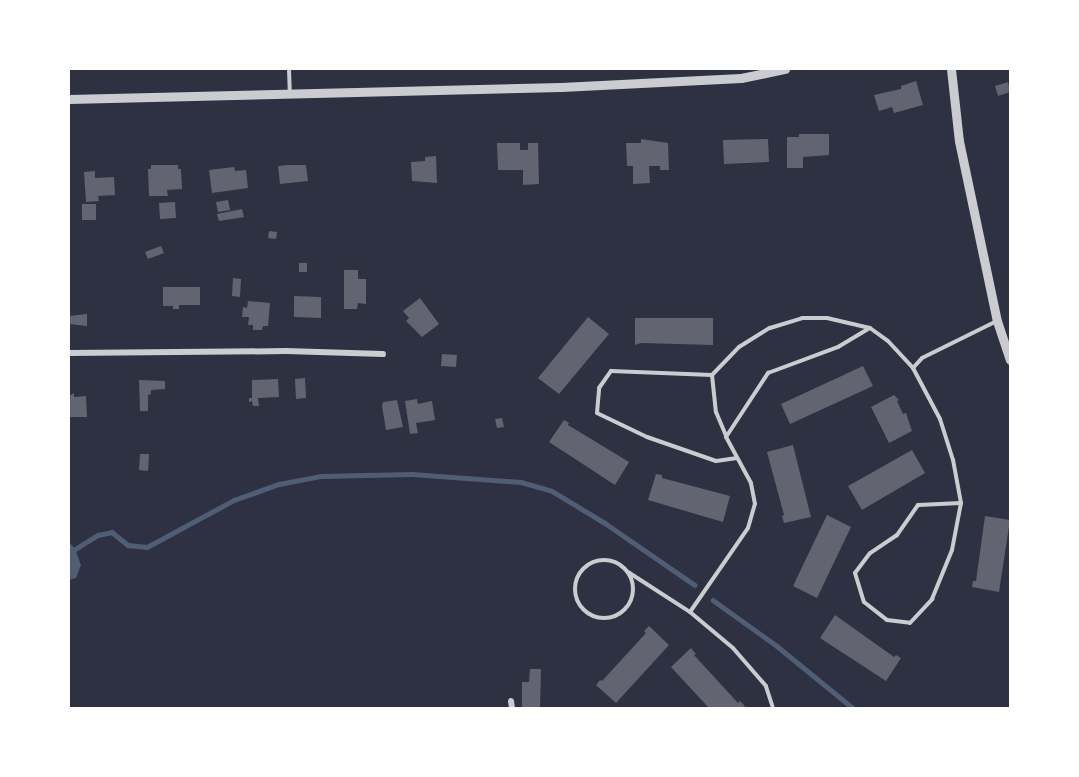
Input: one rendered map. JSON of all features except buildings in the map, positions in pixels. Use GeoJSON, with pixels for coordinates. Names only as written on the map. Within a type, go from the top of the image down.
{"type":"FeatureCollection","features":[{"type":"Feature","properties":{"kind":"street"},"geometry":{"type":"LineString","coordinates":[[69,99],[699,81],[741,78],[785,69]]}},
{"type":"Feature","properties":{"kind":"street"},"geometry":{"type":"LineString","coordinates":[[951,69],[959,141],[997,321],[1010,360]]}},
{"type":"Feature","properties":{"kind":"street"},"geometry":{"type":"LineString","coordinates":[[69,353],[286,351],[383,354]]}},
{"type":"Feature","properties":{"kind":"lane"},"geometry":{"type":"LineString","coordinates":[[289,69],[290,93]]}},
{"type":"Feature","properties":{"kind":"lane"},"geometry":{"type":"LineString","coordinates":[[737,458],[716,461],[647,437],[597,413],[599,388],[610,371],[712,375],[739,347],[770,328],[802,318],[827,318],[870,328],[888,341],[913,368],[940,419],[953,460],[961,503],[952,550],[932,599],[910,623],[887,620],[864,602],[855,573],[870,553],[897,535],[918,505],[961,503]]}},
{"type":"Feature","properties":{"kind":"lane"},"geometry":{"type":"LineString","coordinates":[[913,368],[922,358],[997,321]]}},
{"type":"Feature","properties":{"kind":"lane"},"geometry":{"type":"LineString","coordinates":[[726,437],[768,374],[838,346],[870,328]]}},
{"type":"Feature","properties":{"kind":"lane"},"geometry":{"type":"LineString","coordinates":[[690,612],[748,528],[755,504],[751,483],[726,437],[716,412],[712,375]]}},
{"type":"Feature","properties":{"kind":"lane"},"geometry":{"type":"LineString","coordinates":[[627,571],[633,590],[626,608],[608,617],[589,614],[581,607],[575,590],[579,572],[586,566],[603,560],[612,561],[690,612],[733,648],[766,686],[773,708]]}},
{"type":"Feature","properties":{"kind":"water"},"geometry":{"type":"Polygon","coordinates":[[[69,542],[75,549],[81,565],[76,578],[69,580],[69,542]]]}},
{"type":"Feature","properties":{"kind":"waterway"},"geometry":{"type":"LineString","coordinates":[[69,553],[98,535],[112,532],[128,545],[147,547],[234,500],[279,484],[321,476],[412,474],[521,482],[552,491],[605,523],[695,585]]}},
{"type":"Feature","properties":{"kind":"waterway"},"geometry":{"type":"LineString","coordinates":[[713,600],[777,646],[853,708]]}}]}
